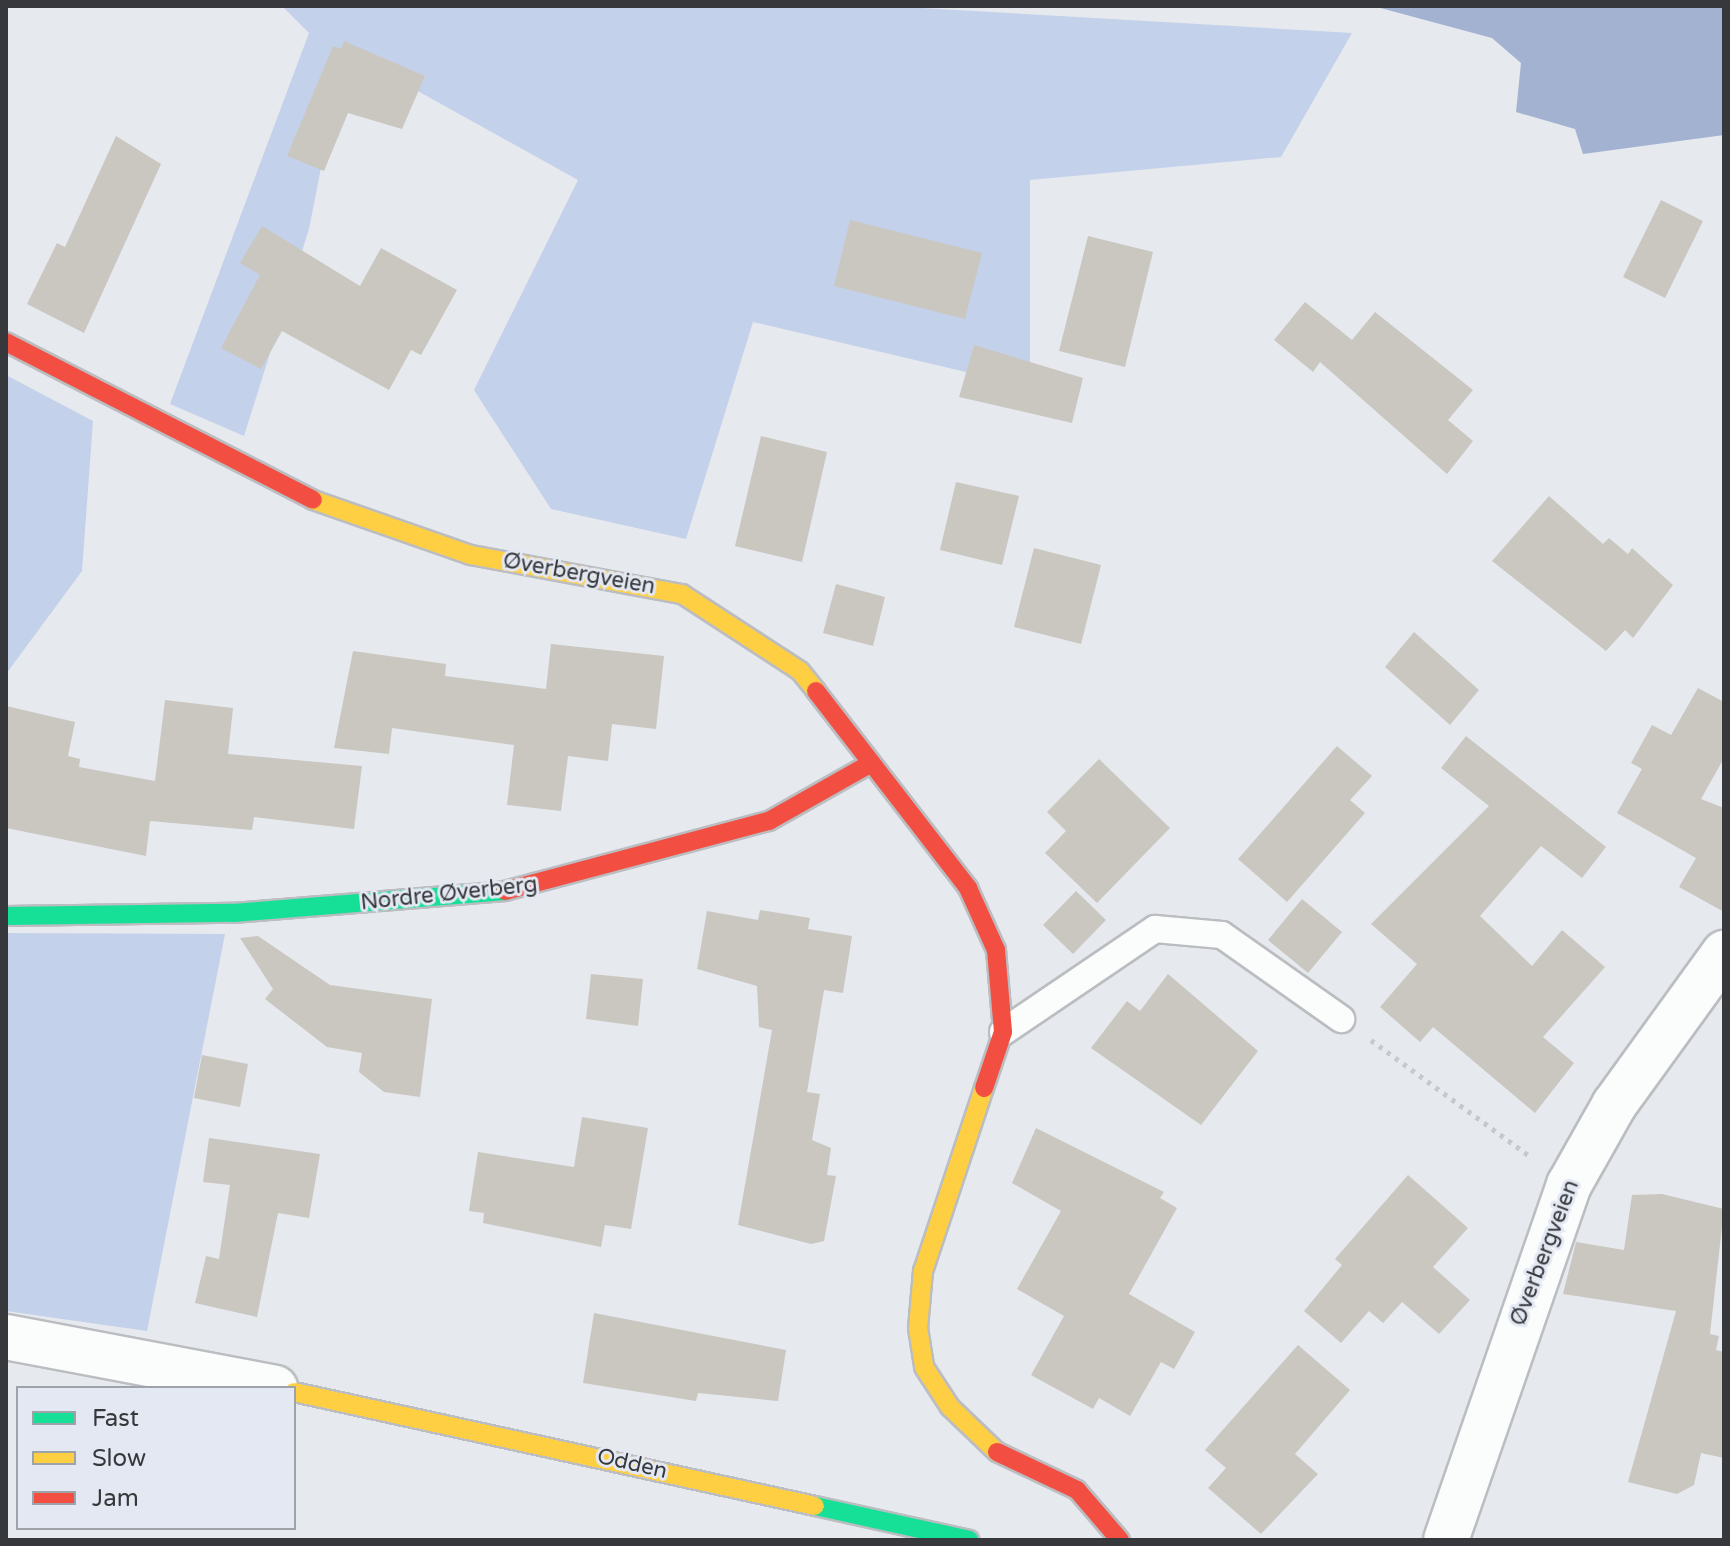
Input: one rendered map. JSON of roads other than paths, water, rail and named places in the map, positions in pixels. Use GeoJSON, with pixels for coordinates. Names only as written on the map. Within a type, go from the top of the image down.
{"type":"FeatureCollection","features":[{"type":"Feature","properties":{"kind":"street","name":"Øverbergveien"},"geometry":{"type":"LineString","coordinates":[[6,342],[157,424],[386,528],[471,555],[682,594],[800,671],[868,765],[968,888],[996,950],[1003,1032],[923,1271],[918,1328],[924,1367],[950,1407],[993,1450],[1077,1490],[1120,1540]]}},
{"type":"Feature","properties":{"kind":"street","name":"Nordre Øverberg"},"geometry":{"type":"LineString","coordinates":[[6,916],[233,913],[517,890],[769,821],[868,765]]}},
{"type":"Feature","properties":{"kind":"street","name":"Øverbergveien"},"geometry":{"type":"LineString","coordinates":[[1446,1540],[1569,1185],[1614,1105],[1724,953]]}},
{"type":"Feature","properties":{"kind":"street"},"geometry":{"type":"LineString","coordinates":[[6,1337],[264,1386]]}},
{"type":"Feature","properties":{"kind":"street","name":"Odden"},"geometry":{"type":"LineString","coordinates":[[296,1392],[969,1540]]}},
{"type":"Feature","properties":{"kind":"lane"},"geometry":{"type":"LineString","coordinates":[[1003,1032],[1155,929],[1222,935],[1341,1019]]}}]}
